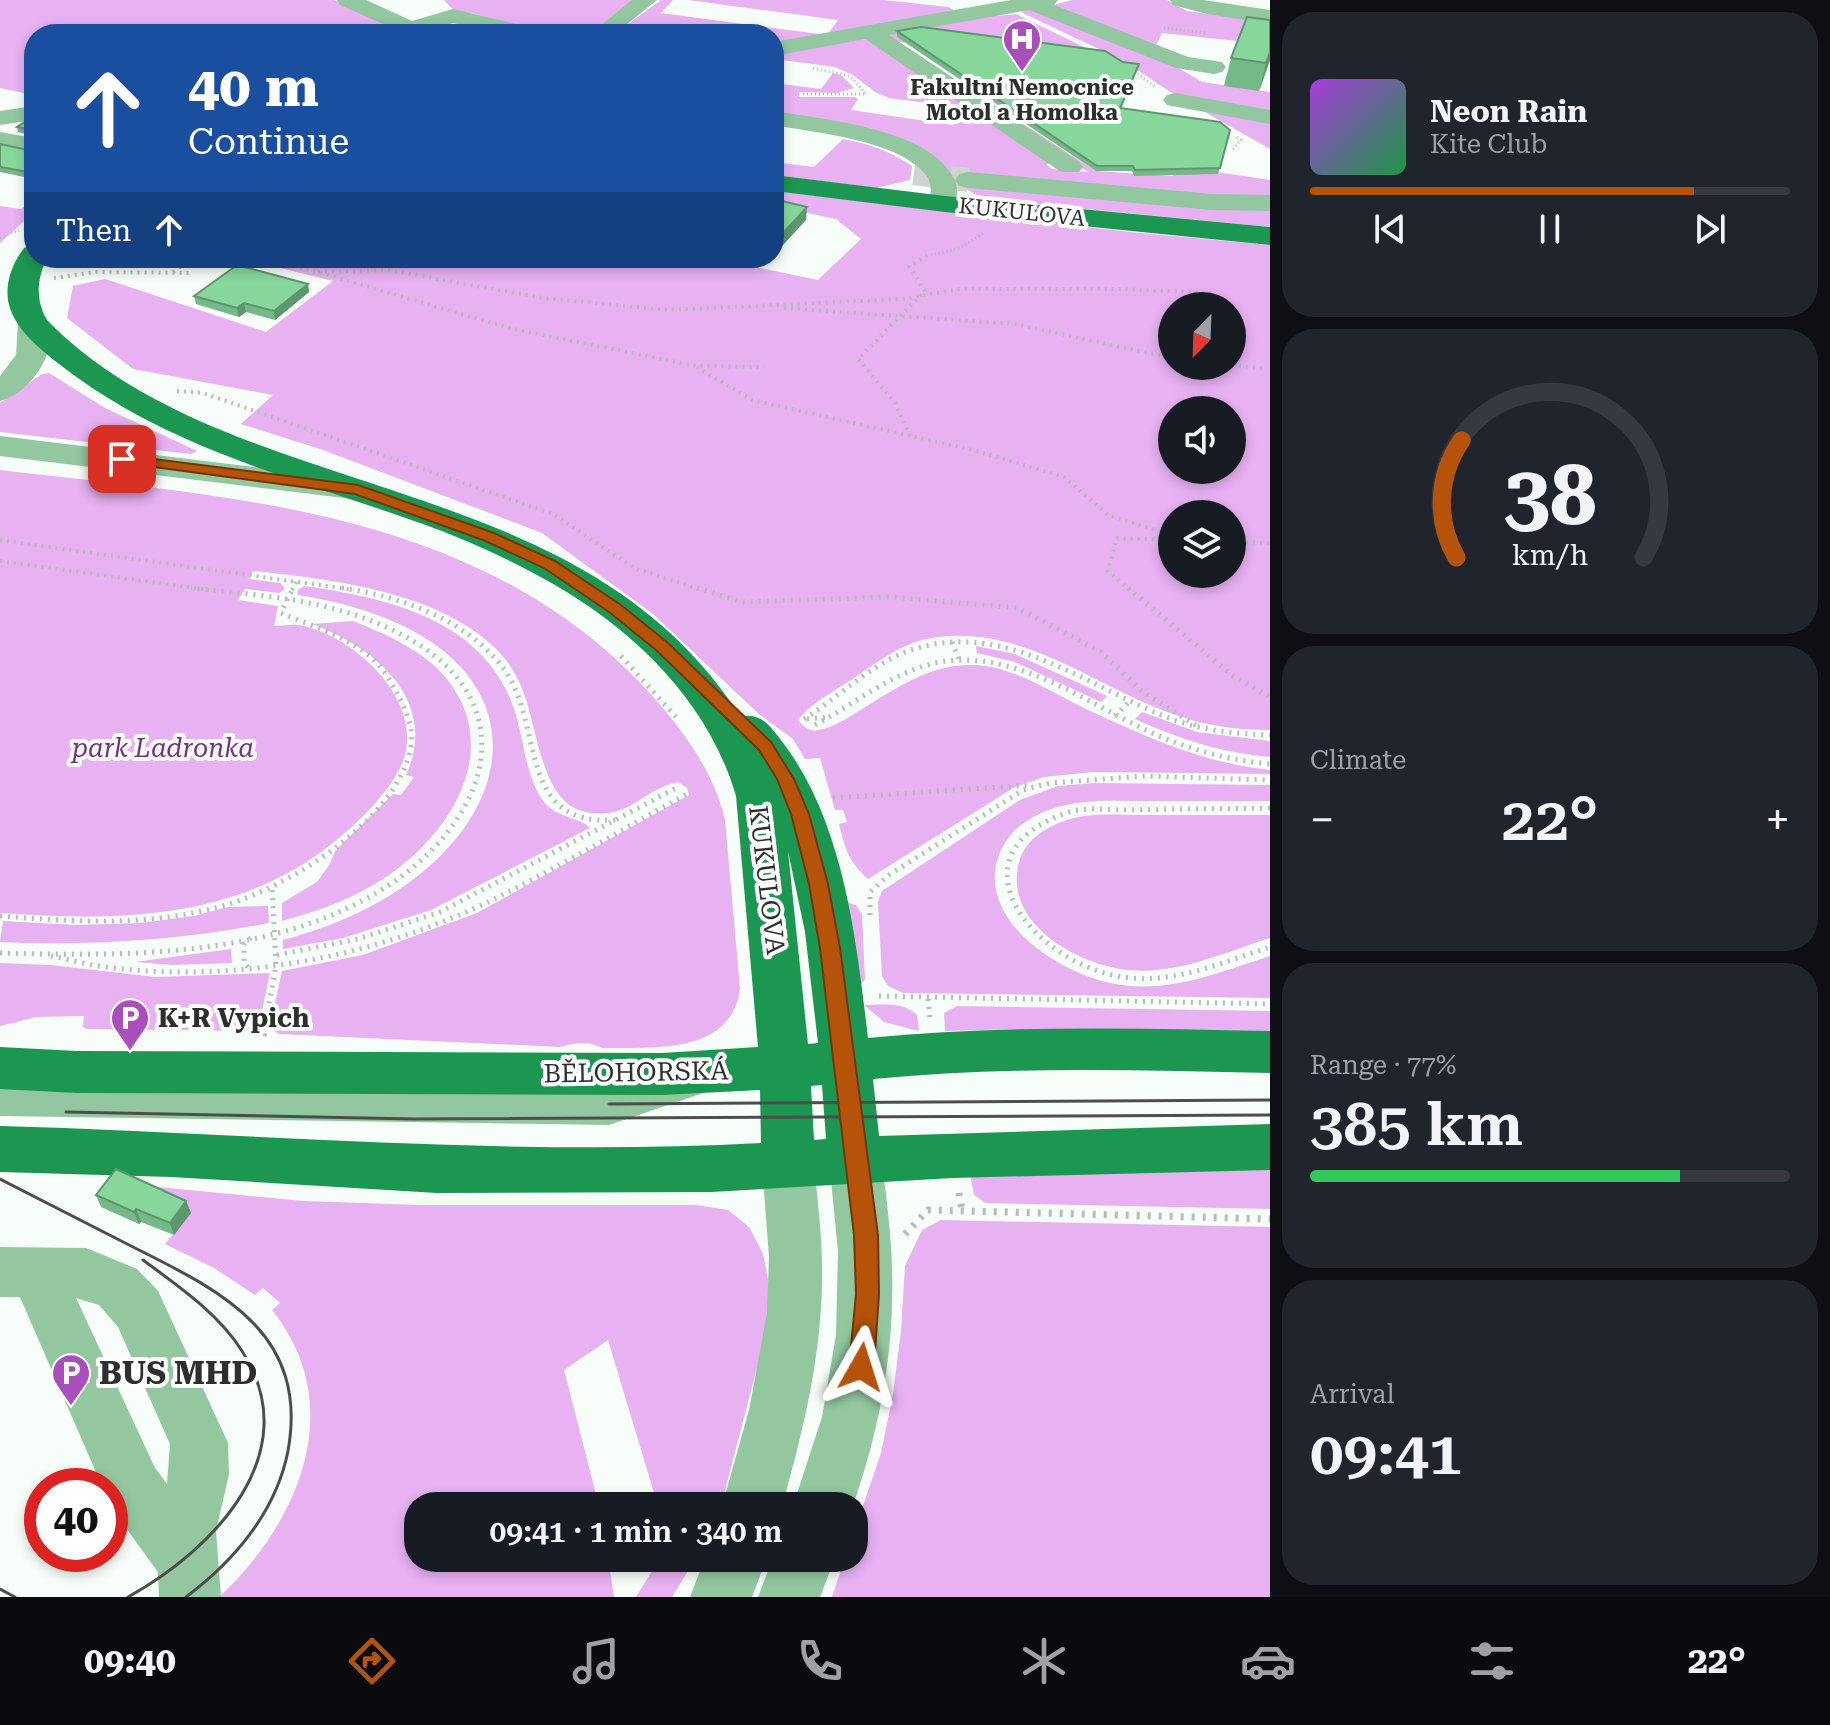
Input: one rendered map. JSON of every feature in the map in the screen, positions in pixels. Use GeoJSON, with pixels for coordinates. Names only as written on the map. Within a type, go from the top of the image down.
{"type":"FeatureCollection","features":[{"type":"Feature","properties":{"kind":"main road","name":"KUKULOVA"},"geometry":{"type":"LineString","coordinates":[[784,184],[945,204],[1270,236]]}},
{"type":"Feature","properties":{"kind":"main road"},"geometry":{"type":"LineString","coordinates":[[25,268],[23,299],[33,323]]}},
{"type":"Feature","properties":{"kind":"main road","name":"KUKULOVA"},"geometry":{"type":"LineString","coordinates":[[33,323],[94,376],[176,422],[249,452],[489,536],[550,565],[615,608],[662,646],[689,673],[733,741],[755,788],[762,818],[787,1067],[788,1165]]}},
{"type":"Feature","properties":{"kind":"main road"},"geometry":{"type":"LineString","coordinates":[[689,673],[765,746],[785,779],[800,814],[819,884],[830,948],[855,1160]]}},
{"type":"Feature","properties":{"kind":"main road","name":"BĚLOHORSKÁ"},"geometry":{"type":"LineString","coordinates":[[0,1068],[219,1072],[718,1072],[907,1053],[1006,1048],[1270,1052]]}},
{"type":"Feature","properties":{"kind":"main road"},"geometry":{"type":"LineString","coordinates":[[0,1149],[171,1154],[437,1170],[711,1169],[1120,1149],[1270,1147]]}},
{"type":"Feature","properties":{"kind":"street"},"geometry":{"type":"LineString","coordinates":[[348,0],[401,24]]}},
{"type":"Feature","properties":{"kind":"street"},"geometry":{"type":"LineString","coordinates":[[614,24],[646,0]]}},
{"type":"Feature","properties":{"kind":"street"},"geometry":{"type":"LineString","coordinates":[[922,0],[1029,3],[1184,63],[1214,67]]}},
{"type":"Feature","properties":{"kind":"street"},"geometry":{"type":"LineString","coordinates":[[1181,0],[1207,8],[1270,17]]}},
{"type":"Feature","properties":{"kind":"street"},"geometry":{"type":"LineString","coordinates":[[784,47],[1029,3]]}},
{"type":"Feature","properties":{"kind":"street"},"geometry":{"type":"LineString","coordinates":[[434,24],[453,16],[487,24]]}},
{"type":"Feature","properties":{"kind":"street"},"geometry":{"type":"LineString","coordinates":[[869,32],[1070,167]]}},
{"type":"Feature","properties":{"kind":"street"},"geometry":{"type":"LineString","coordinates":[[1175,100],[1270,117]]}},
{"type":"Feature","properties":{"kind":"street"},"geometry":{"type":"LineString","coordinates":[[0,118],[24,114]]}},
{"type":"Feature","properties":{"kind":"street"},"geometry":{"type":"LineString","coordinates":[[784,120],[889,142],[919,157],[939,174],[945,204]]}},
{"type":"Feature","properties":{"kind":"street"},"geometry":{"type":"LineString","coordinates":[[0,139],[24,144]]}},
{"type":"Feature","properties":{"kind":"street"},"geometry":{"type":"LineString","coordinates":[[968,180],[1212,202],[1270,203]]}},
{"type":"Feature","properties":{"kind":"street"},"geometry":{"type":"LineString","coordinates":[[0,392],[25,372],[35,347],[33,323]]}},
{"type":"Feature","properties":{"kind":"street"},"geometry":{"type":"LineString","coordinates":[[0,446],[358,490]]}},
{"type":"Feature","properties":{"kind":"street"},"geometry":{"type":"LineString","coordinates":[[0,1095],[609,1104],[634,1101],[684,1077],[718,1072]]}},
{"type":"Feature","properties":{"kind":"street"},"geometry":{"type":"LineString","coordinates":[[0,1111],[66,1112],[99,1123],[150,1150],[171,1154]]}},
{"type":"Feature","properties":{"kind":"street"},"geometry":{"type":"LineString","coordinates":[[0,1169],[30,1153],[54,1149]]}},
{"type":"Feature","properties":{"kind":"street"},"geometry":{"type":"LineString","coordinates":[[828,1492],[850,1425],[865,1331],[866,1235],[855,1160]]}},
{"type":"Feature","properties":{"kind":"street"},"geometry":{"type":"LineString","coordinates":[[756,1492],[775,1422],[795,1311],[796,1275],[788,1165]]}},
{"type":"Feature","properties":{"kind":"street"},"geometry":{"type":"LineString","coordinates":[[68,1271],[103,1278],[130,1297],[138,1309],[199,1443],[199,1474],[188,1515],[189,1579],[134,1489],[19,1273],[68,1271]]}},
{"type":"Feature","properties":{"kind":"street"},"geometry":{"type":"LineString","coordinates":[[721,1597],[731,1572]]}},
{"type":"Feature","properties":{"kind":"street"},"geometry":{"type":"LineString","coordinates":[[789,1597],[799,1572]]}},
{"type":"Feature","properties":{"kind":"path"},"geometry":{"type":"LineString","coordinates":[[800,67],[850,76],[866,94],[803,94]]}},
{"type":"Feature","properties":{"kind":"path"},"geometry":{"type":"LineString","coordinates":[[1128,67],[1175,100]]}},
{"type":"Feature","properties":{"kind":"path"},"geometry":{"type":"LineString","coordinates":[[1232,134],[1241,140],[1233,149]]}},
{"type":"Feature","properties":{"kind":"path"},"geometry":{"type":"LineString","coordinates":[[910,436],[895,403],[858,359],[925,291],[909,266],[934,252],[960,248],[992,229]]}},
{"type":"Feature","properties":{"kind":"path"},"geometry":{"type":"LineString","coordinates":[[0,238],[24,240]]}},
{"type":"Feature","properties":{"kind":"path"},"geometry":{"type":"LineString","coordinates":[[172,273],[179,268]]}},
{"type":"Feature","properties":{"kind":"path"},"geometry":{"type":"LineString","coordinates":[[301,268],[509,328],[696,366],[764,367]]}},
{"type":"Feature","properties":{"kind":"path"},"geometry":{"type":"LineString","coordinates":[[318,272],[388,270],[543,298],[668,310],[920,296],[960,289],[1189,292]]}},
{"type":"Feature","properties":{"kind":"path"},"geometry":{"type":"LineString","coordinates":[[22,282],[96,272],[192,273]]}},
{"type":"Feature","properties":{"kind":"path"},"geometry":{"type":"LineString","coordinates":[[759,307],[1015,324],[1158,355]]}},
{"type":"Feature","properties":{"kind":"path"},"geometry":{"type":"LineString","coordinates":[[696,366],[752,400],[973,450],[1064,477],[1108,515],[1158,533]]}},
{"type":"Feature","properties":{"kind":"path"},"geometry":{"type":"LineString","coordinates":[[1246,367],[1266,369]]}},
{"type":"Feature","properties":{"kind":"path"},"geometry":{"type":"LineString","coordinates":[[176,390],[203,393],[553,514],[636,569],[742,602],[890,597],[1018,608],[1101,652],[1143,692],[1200,728]]}},
{"type":"Feature","properties":{"kind":"path"},"geometry":{"type":"LineString","coordinates":[[1158,538],[1117,538],[1108,571],[1233,676],[1270,697]]}},
{"type":"Feature","properties":{"kind":"path"},"geometry":{"type":"LineString","coordinates":[[0,540],[297,580],[387,598],[435,615],[471,635],[501,664],[518,694],[552,801],[568,813],[581,817],[616,820]]}},
{"type":"Feature","properties":{"kind":"path"},"geometry":{"type":"LineString","coordinates":[[1246,542],[1270,543]]}},
{"type":"Feature","properties":{"kind":"path"},"geometry":{"type":"LineString","coordinates":[[0,561],[321,606],[375,622],[404,635],[438,657],[459,677],[478,719],[482,746],[479,775],[468,803],[441,842],[424,859],[379,892],[353,906],[275,932],[153,950],[0,953]]}},
{"type":"Feature","properties":{"kind":"path"},"geometry":{"type":"LineString","coordinates":[[0,916],[87,921],[158,917],[205,910],[272,887],[327,853],[370,814],[393,787],[409,758],[411,745],[407,715],[383,669],[360,649],[281,613],[297,580]]}},
{"type":"Feature","properties":{"kind":"path"},"geometry":{"type":"LineString","coordinates":[[834,716],[804,719],[911,650],[952,642],[977,642],[1018,650],[1130,701],[1200,728],[1270,735]]}},
{"type":"Feature","properties":{"kind":"path"},"geometry":{"type":"LineString","coordinates":[[952,642],[959,659]]}},
{"type":"Feature","properties":{"kind":"path"},"geometry":{"type":"LineString","coordinates":[[620,655],[680,722]]}},
{"type":"Feature","properties":{"kind":"path"},"geometry":{"type":"LineString","coordinates":[[815,725],[909,673],[929,664],[959,659],[999,663],[1191,749],[1270,764]]}},
{"type":"Feature","properties":{"kind":"path"},"geometry":{"type":"LineString","coordinates":[[1115,716],[1130,701]]}},
{"type":"Feature","properties":{"kind":"path"},"geometry":{"type":"LineString","coordinates":[[821,800],[861,794],[1040,785],[1096,777],[1270,780]]}},
{"type":"Feature","properties":{"kind":"path"},"geometry":{"type":"LineString","coordinates":[[870,892],[889,875],[1023,790],[1040,785]]}},
{"type":"Feature","properties":{"kind":"path"},"geometry":{"type":"LineString","coordinates":[[277,955],[358,939],[440,912],[680,786]]}},
{"type":"Feature","properties":{"kind":"path"},"geometry":{"type":"LineString","coordinates":[[26,954],[138,969],[202,971],[276,965],[368,947],[447,920],[687,794]]}},
{"type":"Feature","properties":{"kind":"path"},"geometry":{"type":"LineString","coordinates":[[1270,808],[1072,811],[1054,816],[1025,835],[1010,855],[1006,884],[1015,911],[1037,940],[1074,963],[1098,972],[1120,977],[1165,978],[1270,947]]}},
{"type":"Feature","properties":{"kind":"path"},"geometry":{"type":"LineString","coordinates":[[262,1040],[277,955],[272,887]]}},
{"type":"Feature","properties":{"kind":"path"},"geometry":{"type":"LineString","coordinates":[[253,968],[244,965],[243,954],[246,942],[255,936]]}},
{"type":"Feature","properties":{"kind":"path"},"geometry":{"type":"LineString","coordinates":[[877,995],[894,998],[1270,1004]]}},
{"type":"Feature","properties":{"kind":"path"},"geometry":{"type":"LineString","coordinates":[[903,1235],[928,1210],[1270,1219]]}},
{"type":"Feature","properties":{"kind":"green space"},"geometry":{"type":"Polygon","coordinates":[[[0,0],[334,0],[388,24],[24,24],[24,93],[0,88],[0,0]]]}},
{"type":"Feature","properties":{"kind":"green space"},"geometry":{"type":"Polygon","coordinates":[[[444,0],[638,0],[606,24],[511,24],[455,12],[444,0]]]}},
{"type":"Feature","properties":{"kind":"green space"},"geometry":{"type":"Polygon","coordinates":[[[661,0],[673,0],[661,13],[743,24],[628,24],[661,0]]]}},
{"type":"Feature","properties":{"kind":"green space"},"geometry":{"type":"Polygon","coordinates":[[[688,0],[884,0],[954,10],[827,34],[838,20],[688,0]]]}},
{"type":"Feature","properties":{"kind":"green space"},"geometry":{"type":"Polygon","coordinates":[[[1072,0],[1167,0],[1187,11],[1270,22],[1255,43],[1162,33],[1155,47],[1053,5],[1072,0]]]}},
{"type":"Feature","properties":{"kind":"green space"},"geometry":{"type":"Polygon","coordinates":[[[1024,8],[1162,58],[1202,82],[1270,92],[1270,149],[1175,95],[1122,60],[1025,14],[1021,11],[1024,8]]]}},
{"type":"Feature","properties":{"kind":"green space"},"geometry":{"type":"Polygon","coordinates":[[[990,13],[996,16],[1016,14],[1104,57],[897,42],[1096,171],[1172,176],[1189,168],[1270,180],[1270,227],[983,199],[965,188],[943,164],[784,115],[784,84],[821,89],[833,73],[841,75],[854,88],[837,93],[799,92],[799,97],[855,97],[858,99],[851,110],[953,125],[959,114],[941,111],[943,105],[889,98],[835,67],[784,60],[784,51],[865,39],[1050,160],[1047,165],[1052,169],[1088,172],[884,35],[990,13]]]}},
{"type":"Feature","properties":{"kind":"green space"},"geometry":{"type":"Polygon","coordinates":[[[784,30],[825,35],[784,42],[784,30]]]}},
{"type":"Feature","properties":{"kind":"green space"},"geometry":{"type":"Polygon","coordinates":[[[843,139],[879,149],[912,166],[910,180],[877,188],[784,176],[784,163],[814,167],[843,139]]]}},
{"type":"Feature","properties":{"kind":"green space"},"geometry":{"type":"Polygon","coordinates":[[[784,192],[1270,245],[1270,730],[1230,728],[1191,720],[1158,709],[1029,649],[996,640],[962,636],[926,639],[898,649],[818,702],[798,720],[809,729],[824,729],[928,673],[957,666],[988,666],[1031,681],[1153,739],[1198,755],[1270,770],[1270,774],[1094,772],[1044,777],[1015,787],[868,879],[856,867],[846,848],[839,824],[847,822],[843,810],[835,810],[820,758],[805,759],[793,739],[760,715],[653,614],[542,533],[323,450],[241,424],[273,395],[133,369],[67,318],[73,286],[105,279],[266,332],[333,281],[280,268],[760,268],[818,280],[861,239],[836,219],[784,208],[784,192]]]}},
{"type":"Feature","properties":{"kind":"green space"},"geometry":{"type":"Polygon","coordinates":[[[0,206],[24,207],[24,221],[0,243],[0,206]]]}},
{"type":"Feature","properties":{"kind":"green space"},"geometry":{"type":"Polygon","coordinates":[[[49,373],[105,408],[197,451],[191,454],[0,432],[0,403],[42,374],[49,373]]]}},
{"type":"Feature","properties":{"kind":"green space","name":"park Ladronka"},"geometry":{"type":"Polygon","coordinates":[[[0,470],[260,503],[344,522],[426,547],[504,581],[577,627],[644,687],[670,716],[703,765],[720,801],[725,820],[740,988],[734,1010],[722,1026],[706,1037],[687,1043],[644,1048],[602,1048],[581,1043],[560,1047],[279,1034],[274,1031],[271,1022],[282,971],[363,955],[477,913],[689,795],[687,788],[678,782],[611,813],[582,811],[568,804],[557,792],[542,760],[518,678],[493,646],[469,627],[411,600],[314,578],[253,571],[249,579],[280,583],[285,589],[279,593],[245,589],[238,600],[278,606],[274,626],[298,625],[340,641],[378,672],[393,692],[403,713],[407,735],[404,758],[387,789],[373,805],[342,836],[295,869],[225,899],[189,908],[114,916],[0,913],[0,470]]]}},
{"type":"Feature","properties":{"kind":"green space"},"geometry":{"type":"Polygon","coordinates":[[[304,586],[400,607],[457,634],[480,654],[500,679],[514,709],[533,781],[544,802],[562,815],[590,828],[431,910],[343,938],[283,949],[283,940],[366,909],[430,866],[472,815],[492,761],[486,708],[453,659],[391,620],[298,595],[298,590],[304,586]]]}},
{"type":"Feature","properties":{"kind":"green space"},"geometry":{"type":"Polygon","coordinates":[[[353,621],[415,651],[446,678],[464,707],[471,737],[469,766],[459,795],[443,822],[399,868],[351,897],[282,921],[282,903],[317,882],[335,851],[393,794],[401,795],[414,777],[406,775],[414,748],[415,723],[408,701],[395,680],[358,647],[312,624],[353,621]]]}},
{"type":"Feature","properties":{"kind":"green space"},"geometry":{"type":"Polygon","coordinates":[[[976,646],[1015,654],[1107,696],[1101,702],[1015,662],[977,653],[976,646]]]}},
{"type":"Feature","properties":{"kind":"green space"},"geometry":{"type":"Polygon","coordinates":[[[1142,712],[1197,732],[1270,741],[1270,757],[1184,739],[1135,719],[1142,712]]]}},
{"type":"Feature","properties":{"kind":"green space"},"geometry":{"type":"Polygon","coordinates":[[[1095,783],[1270,785],[1270,801],[1096,801],[1071,804],[1039,814],[1014,831],[1001,850],[995,874],[998,897],[1008,918],[1024,937],[1044,953],[1066,967],[1110,983],[1131,986],[1172,984],[1270,956],[1270,998],[903,993],[888,986],[882,976],[878,902],[882,891],[1020,800],[1058,786],[1095,783]]]}},
{"type":"Feature","properties":{"kind":"green space"},"geometry":{"type":"Polygon","coordinates":[[[1103,815],[1270,815],[1270,938],[1183,966],[1129,970],[1087,959],[1066,949],[1032,920],[1021,902],[1017,882],[1023,852],[1038,835],[1064,821],[1103,815]]]}},
{"type":"Feature","properties":{"kind":"green space"},"geometry":{"type":"Polygon","coordinates":[[[846,902],[856,905],[862,915],[865,979],[860,986],[846,902]]]}},
{"type":"Feature","properties":{"kind":"green space"},"geometry":{"type":"Polygon","coordinates":[[[268,906],[269,923],[202,934],[102,942],[0,942],[3,921],[76,925],[140,923],[194,916],[228,907],[268,906]]]}},
{"type":"Feature","properties":{"kind":"green space"},"geometry":{"type":"Polygon","coordinates":[[[231,949],[232,963],[172,965],[135,962],[231,949]]]}},
{"type":"Feature","properties":{"kind":"green space"},"geometry":{"type":"Polygon","coordinates":[[[0,963],[51,965],[155,977],[270,973],[259,1025],[247,1031],[86,1029],[83,1027],[84,1016],[36,1017],[0,1026],[0,963]]]}},
{"type":"Feature","properties":{"kind":"green space"},"geometry":{"type":"Polygon","coordinates":[[[864,1005],[905,1008],[917,1015],[919,1031],[884,1022],[864,1005]]]}},
{"type":"Feature","properties":{"kind":"green space"},"geometry":{"type":"Polygon","coordinates":[[[957,1006],[1270,1011],[1270,1034],[1031,1029],[945,1031],[944,1013],[957,1006]]]}},
{"type":"Feature","properties":{"kind":"green space"},"geometry":{"type":"Polygon","coordinates":[[[1270,1167],[1270,1209],[985,1203],[974,1195],[970,1174],[1270,1167]]]}},
{"type":"Feature","properties":{"kind":"green space"},"geometry":{"type":"Polygon","coordinates":[[[127,1184],[304,1201],[420,1205],[696,1205],[728,1210],[749,1227],[763,1254],[770,1290],[765,1337],[725,1492],[654,1492],[608,1340],[564,1370],[595,1492],[404,1492],[404,1572],[610,1572],[614,1597],[219,1597],[272,1534],[291,1499],[304,1462],[310,1423],[307,1385],[295,1347],[272,1310],[280,1303],[263,1288],[255,1295],[214,1268],[165,1244],[190,1213],[127,1184]]]}},
{"type":"Feature","properties":{"kind":"green space"},"geometry":{"type":"Polygon","coordinates":[[[941,1220],[1270,1227],[1270,1597],[832,1597],[840,1572],[868,1572],[868,1492],[881,1453],[893,1394],[905,1266],[922,1230],[941,1220]]]}},
{"type":"Feature","properties":{"kind":"green space"},"geometry":{"type":"Polygon","coordinates":[[[651,1572],[687,1572],[672,1597],[636,1597],[651,1572]]]}},
{"type":"Feature","properties":{"kind":"building"},"geometry":{"type":"Polygon","coordinates":[[[1247,17],[1270,20],[1270,52],[1266,63],[1231,58],[1247,17]]]}},
{"type":"Feature","properties":{"kind":"building"},"geometry":{"type":"Polygon","coordinates":[[[921,27],[1105,51],[1123,62],[1139,64],[1120,108],[1220,122],[1230,130],[1220,168],[1135,170],[1133,166],[1097,166],[897,31],[921,27]]]}},
{"type":"Feature","properties":{"kind":"building"},"geometry":{"type":"Polygon","coordinates":[[[0,144],[24,149],[24,171],[0,167],[0,144]]]}},
{"type":"Feature","properties":{"kind":"building"},"geometry":{"type":"Polygon","coordinates":[[[784,201],[807,207],[784,232],[784,201]]]}},
{"type":"Feature","properties":{"kind":"building"},"geometry":{"type":"Polygon","coordinates":[[[233,268],[248,268],[308,284],[274,311],[244,303],[237,308],[194,296],[233,268]]]}},
{"type":"Feature","properties":{"kind":"building"},"geometry":{"type":"Polygon","coordinates":[[[116,1169],[186,1201],[170,1223],[136,1209],[134,1212],[96,1195],[116,1169]]]}},
{"type":"Feature","properties":{"kind":"tunnel"},"geometry":{"type":"LineString","coordinates":[[914,173],[968,180]]}},
{"type":"Feature","properties":{"kind":"tram line"},"geometry":{"type":"LineString","coordinates":[[609,1104],[1270,1100]]}},
{"type":"Feature","properties":{"kind":"tram line"},"geometry":{"type":"LineString","coordinates":[[66,1112],[414,1119],[1270,1115]]}},
{"type":"Feature","properties":{"kind":"tram line"},"geometry":{"type":"LineString","coordinates":[[0,1179],[168,1265],[228,1301],[252,1322],[272,1347],[285,1376],[291,1410],[288,1451],[274,1494],[263,1515],[236,1551],[186,1597]]}},
{"type":"Feature","properties":{"kind":"tram line"},"geometry":{"type":"LineString","coordinates":[[128,1597],[191,1553],[219,1525],[242,1495],[257,1461],[264,1426],[260,1389],[232,1337],[197,1301],[143,1260]]}},
{"type":"Feature","properties":{"kind":"tram line"},"geometry":{"type":"LineString","coordinates":[[0,1589],[15,1597]]}},
{"type":"Feature","properties":{"kind":"place","name":"Fakultní Nemocnice Motol a Homolka"},"geometry":{"type":"Point","coordinates":[1022,73]}},
{"type":"Feature","properties":{"kind":"place","name":"K+R Vypich"},"geometry":{"type":"Point","coordinates":[130,1052]}},
{"type":"Feature","properties":{"kind":"place","name":"BUS MHD"},"geometry":{"type":"Point","coordinates":[71,1407]}},
{"type":"Feature","properties":{"kind":"route"},"geometry":{"type":"LineString","coordinates":[[122,459],[358,490],[489,536],[550,565],[615,608],[662,646],[765,746],[777,763],[800,814],[819,884],[830,948],[866,1235],[868,1294],[861,1367]]}}]}
